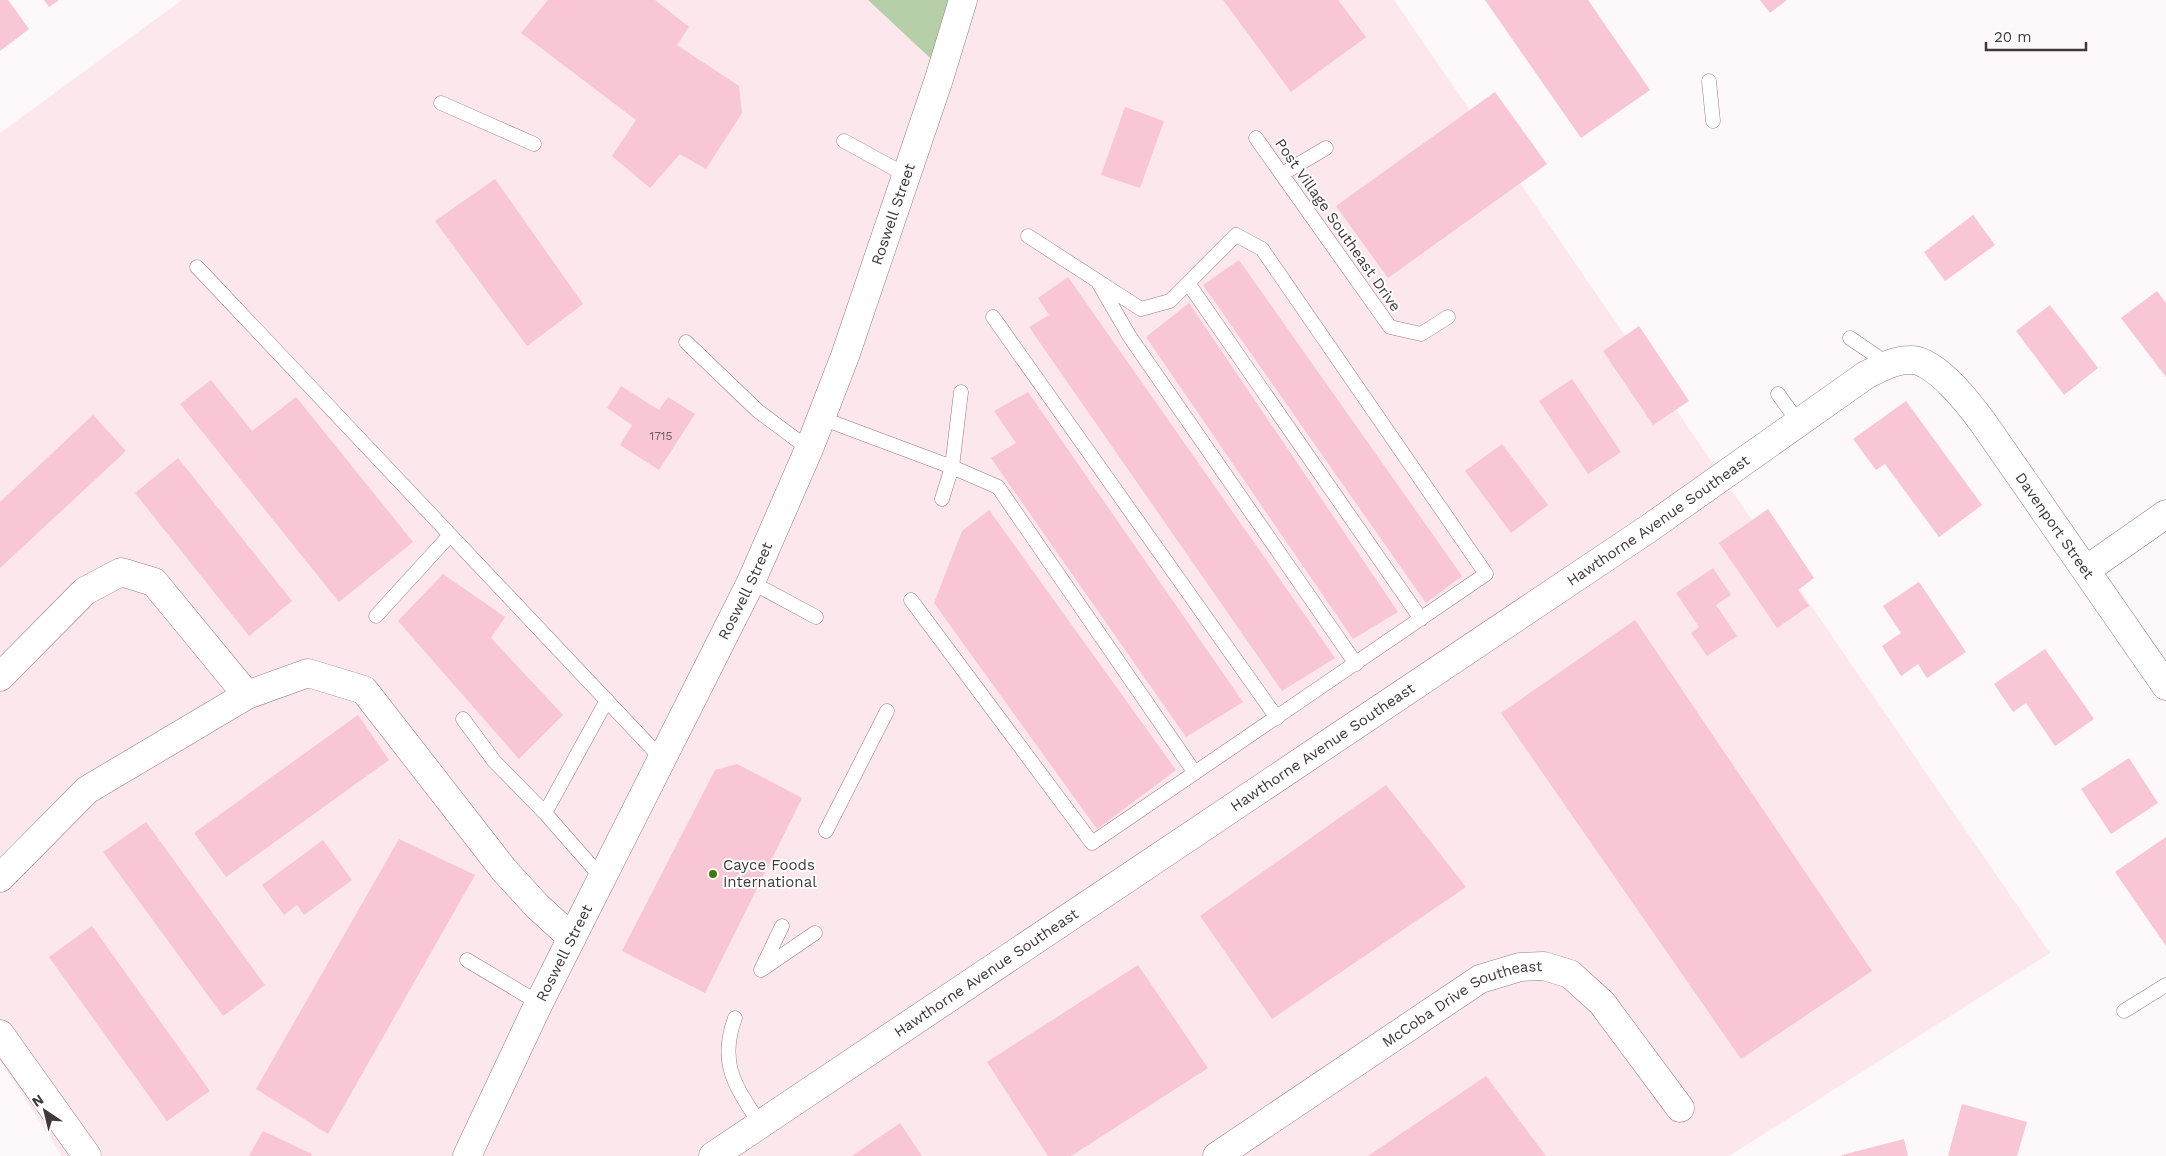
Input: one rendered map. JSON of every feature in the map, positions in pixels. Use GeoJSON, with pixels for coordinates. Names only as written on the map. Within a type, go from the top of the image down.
{"type":"FeatureCollection","features":[{"type":"Feature","properties":{"kind":"street","name":"Roswell Street"},"geometry":{"type":"LineString","coordinates":[[467,1156],[538,1003],[663,760],[750,582],[809,449],[845,356],[963,0]]}},
{"type":"Feature","properties":{"kind":"street","name":"Hawthorne Avenue Southeast"},"geometry":{"type":"LineString","coordinates":[[713,1156],[1648,529],[1866,375],[1888,364],[1912,359],[1936,371]]}},
{"type":"Feature","properties":{"kind":"street","name":"Davenport Street"},"geometry":{"type":"LineString","coordinates":[[1936,371],[1959,392],[1979,417],[2166,686]]}},
{"type":"Feature","properties":{"kind":"street"},"geometry":{"type":"LineString","coordinates":[[2086,570],[2166,514]]}},
{"type":"Feature","properties":{"kind":"street"},"geometry":{"type":"LineString","coordinates":[[0,677],[85,591],[121,572],[154,582],[247,695]]}},
{"type":"Feature","properties":{"kind":"street"},"geometry":{"type":"LineString","coordinates":[[0,878],[87,790],[247,695],[308,673],[364,690],[504,870],[537,906],[572,938]]}},
{"type":"Feature","properties":{"kind":"street","name":"McCoba Drive Southeast"},"geometry":{"type":"LineString","coordinates":[[1217,1156],[1480,979],[1520,967],[1544,966],[1570,974],[1602,1003],[1680,1108]]}},
{"type":"Feature","properties":{"kind":"street"},"geometry":{"type":"LineString","coordinates":[[0,1034],[87,1156]]}},
{"type":"Feature","properties":{"kind":"lane"},"geometry":{"type":"LineString","coordinates":[[1709,81],[1713,120]]}},
{"type":"Feature","properties":{"kind":"lane"},"geometry":{"type":"LineString","coordinates":[[441,103],[534,144]]}},
{"type":"Feature","properties":{"kind":"lane","name":"Post Village Southeast Drive"},"geometry":{"type":"LineString","coordinates":[[1256,138],[1390,327],[1421,334],[1448,316]]}},
{"type":"Feature","properties":{"kind":"lane"},"geometry":{"type":"LineString","coordinates":[[844,140],[906,175]]}},
{"type":"Feature","properties":{"kind":"lane"},"geometry":{"type":"LineString","coordinates":[[1282,174],[1326,148]]}},
{"type":"Feature","properties":{"kind":"lane"},"geometry":{"type":"LineString","coordinates":[[911,600],[1092,843],[1486,574],[1262,249],[1236,235],[1170,302],[1141,309],[1028,236]]}},
{"type":"Feature","properties":{"kind":"lane"},"geometry":{"type":"LineString","coordinates":[[197,267],[663,760]]}},
{"type":"Feature","properties":{"kind":"lane"},"geometry":{"type":"LineString","coordinates":[[1096,279],[1130,337],[1356,664]]}},
{"type":"Feature","properties":{"kind":"lane"},"geometry":{"type":"LineString","coordinates":[[1188,284],[1421,619]]}},
{"type":"Feature","properties":{"kind":"lane"},"geometry":{"type":"LineString","coordinates":[[993,317],[1277,718]]}},
{"type":"Feature","properties":{"kind":"lane"},"geometry":{"type":"LineString","coordinates":[[1850,338],[1888,364]]}},
{"type":"Feature","properties":{"kind":"lane"},"geometry":{"type":"LineString","coordinates":[[686,342],[758,411],[809,449]]}},
{"type":"Feature","properties":{"kind":"lane"},"geometry":{"type":"LineString","coordinates":[[942,499],[952,467],[960,392]]}},
{"type":"Feature","properties":{"kind":"lane"},"geometry":{"type":"LineString","coordinates":[[1778,394],[1798,423]]}},
{"type":"Feature","properties":{"kind":"lane"},"geometry":{"type":"LineString","coordinates":[[821,418],[952,467],[998,487],[1195,773]]}},
{"type":"Feature","properties":{"kind":"lane"},"geometry":{"type":"LineString","coordinates":[[376,616],[450,535]]}},
{"type":"Feature","properties":{"kind":"lane"},"geometry":{"type":"LineString","coordinates":[[750,582],[816,617]]}},
{"type":"Feature","properties":{"kind":"lane"},"geometry":{"type":"LineString","coordinates":[[545,813],[607,700]]}},
{"type":"Feature","properties":{"kind":"lane"},"geometry":{"type":"LineString","coordinates":[[826,831],[887,711]]}},
{"type":"Feature","properties":{"kind":"lane"},"geometry":{"type":"LineString","coordinates":[[463,719],[494,761],[545,813],[602,878]]}},
{"type":"Feature","properties":{"kind":"lane"},"geometry":{"type":"LineString","coordinates":[[782,926],[761,970],[815,933]]}},
{"type":"Feature","properties":{"kind":"lane"},"geometry":{"type":"LineString","coordinates":[[467,960],[538,1003]]}},
{"type":"Feature","properties":{"kind":"lane"},"geometry":{"type":"LineString","coordinates":[[2124,1011],[2166,985]]}},
{"type":"Feature","properties":{"kind":"lane"},"geometry":{"type":"LineString","coordinates":[[735,1018],[729,1034],[727,1056],[731,1074],[760,1124]]}},
{"type":"Feature","properties":{"kind":"shaded area"},"geometry":{"type":"Polygon","coordinates":[[[182,0],[868,0],[944,71],[970,0],[1394,0],[2050,953],[1729,1156],[62,1156],[0,1060],[0,133],[182,0]]]}},
{"type":"Feature","properties":{"kind":"green space"},"geometry":{"type":"Polygon","coordinates":[[[868,0],[970,0],[944,71],[868,0]]]}},
{"type":"Feature","properties":{"kind":"building"},"geometry":{"type":"Polygon","coordinates":[[[0,0],[8,0],[29,29],[0,51],[0,0]]]}},
{"type":"Feature","properties":{"kind":"building"},"geometry":{"type":"Polygon","coordinates":[[[44,0],[59,0],[49,7],[44,0]]]}},
{"type":"Feature","properties":{"kind":"building"},"geometry":{"type":"Polygon","coordinates":[[[548,0],[655,0],[689,27],[677,45],[739,86],[742,113],[706,169],[680,154],[650,188],[612,156],[636,120],[521,33],[548,0]]]}},
{"type":"Feature","properties":{"kind":"building"},"geometry":{"type":"Polygon","coordinates":[[[1223,0],[1338,0],[1366,37],[1291,92],[1223,0]]]}},
{"type":"Feature","properties":{"kind":"building"},"geometry":{"type":"Polygon","coordinates":[[[1485,0],[1588,0],[1650,90],[1581,138],[1485,0]]]}},
{"type":"Feature","properties":{"kind":"building"},"geometry":{"type":"Polygon","coordinates":[[[1760,0],[1787,0],[1770,13],[1760,0]]]}},
{"type":"Feature","properties":{"kind":"building"},"geometry":{"type":"Polygon","coordinates":[[[1495,92],[1547,164],[1388,278],[1336,206],[1495,92]]]}},
{"type":"Feature","properties":{"kind":"building"},"geometry":{"type":"Polygon","coordinates":[[[1125,107],[1164,121],[1140,188],[1101,175],[1125,107]]]}},
{"type":"Feature","properties":{"kind":"building"},"geometry":{"type":"Polygon","coordinates":[[[495,179],[583,304],[527,346],[435,221],[495,179]]]}},
{"type":"Feature","properties":{"kind":"building"},"geometry":{"type":"Polygon","coordinates":[[[1973,215],[1995,245],[1945,281],[1924,252],[1973,215]]]}},
{"type":"Feature","properties":{"kind":"building"},"geometry":{"type":"Polygon","coordinates":[[[1239,260],[1462,576],[1426,603],[1203,285],[1239,260]]]}},
{"type":"Feature","properties":{"kind":"building"},"geometry":{"type":"Polygon","coordinates":[[[1068,277],[1335,658],[1282,691],[1029,327],[1049,315],[1038,298],[1068,277]]]}},
{"type":"Feature","properties":{"kind":"building"},"geometry":{"type":"Polygon","coordinates":[[[2157,291],[2166,303],[2166,377],[2121,318],[2157,291]]]}},
{"type":"Feature","properties":{"kind":"building"},"geometry":{"type":"Polygon","coordinates":[[[1189,303],[1398,612],[1353,639],[1146,337],[1189,303]]]}},
{"type":"Feature","properties":{"kind":"building"},"geometry":{"type":"Polygon","coordinates":[[[2050,305],[2098,368],[2064,395],[2016,331],[2050,305]]]}},
{"type":"Feature","properties":{"kind":"building"},"geometry":{"type":"Polygon","coordinates":[[[1639,326],[1689,401],[1653,425],[1603,351],[1639,326]]]}},
{"type":"Feature","properties":{"kind":"building"},"geometry":{"type":"Polygon","coordinates":[[[1572,379],[1621,452],[1588,474],[1539,401],[1572,379]]]}},
{"type":"Feature","properties":{"kind":"building"},"geometry":{"type":"Polygon","coordinates":[[[211,380],[252,431],[296,397],[413,542],[339,602],[180,404],[211,380]]]}},
{"type":"Feature","properties":{"kind":"building"},"geometry":{"type":"Polygon","coordinates":[[[621,386],[659,410],[668,397],[695,414],[659,470],[620,445],[632,425],[607,408],[621,386]]]}},
{"type":"Feature","properties":{"kind":"building"},"geometry":{"type":"Polygon","coordinates":[[[1028,392],[1243,702],[1186,737],[991,458],[1016,443],[994,411],[1028,392]]]}},
{"type":"Feature","properties":{"kind":"building"},"geometry":{"type":"Polygon","coordinates":[[[1906,401],[1982,505],[1939,537],[1885,464],[1876,470],[1853,439],[1906,401]]]}},
{"type":"Feature","properties":{"kind":"building"},"geometry":{"type":"Polygon","coordinates":[[[93,415],[126,451],[0,568],[0,502],[93,415]]]}},
{"type":"Feature","properties":{"kind":"building"},"geometry":{"type":"Polygon","coordinates":[[[1502,444],[1548,505],[1511,533],[1465,471],[1502,444]]]}},
{"type":"Feature","properties":{"kind":"building"},"geometry":{"type":"Polygon","coordinates":[[[178,458],[292,601],[249,636],[135,493],[178,458]]]}},
{"type":"Feature","properties":{"kind":"building"},"geometry":{"type":"Polygon","coordinates":[[[1768,509],[1814,578],[1798,590],[1809,606],[1777,628],[1719,543],[1768,509]]]}},
{"type":"Feature","properties":{"kind":"building"},"geometry":{"type":"Polygon","coordinates":[[[989,510],[1176,770],[1097,829],[934,603],[962,531],[989,510]]]}},
{"type":"Feature","properties":{"kind":"building"},"geometry":{"type":"Polygon","coordinates":[[[1713,568],[1731,595],[1716,605],[1737,636],[1707,656],[1691,633],[1699,627],[1676,593],[1713,568]]]}},
{"type":"Feature","properties":{"kind":"building"},"geometry":{"type":"Polygon","coordinates":[[[443,574],[505,617],[491,638],[563,715],[519,759],[398,621],[443,574]]]}},
{"type":"Feature","properties":{"kind":"building"},"geometry":{"type":"Polygon","coordinates":[[[1919,582],[1966,652],[1927,678],[1918,664],[1901,676],[1882,646],[1901,633],[1883,606],[1919,582]]]}},
{"type":"Feature","properties":{"kind":"building"},"geometry":{"type":"Polygon","coordinates":[[[1635,620],[1872,971],[1741,1059],[1501,713],[1635,620]]]}},
{"type":"Feature","properties":{"kind":"building"},"geometry":{"type":"Polygon","coordinates":[[[2045,649],[2094,719],[2055,746],[2026,703],[2013,712],[1994,684],[2045,649]]]}},
{"type":"Feature","properties":{"kind":"building"},"geometry":{"type":"Polygon","coordinates":[[[358,715],[389,760],[226,877],[194,833],[358,715]]]}},
{"type":"Feature","properties":{"kind":"building"},"geometry":{"type":"Polygon","coordinates":[[[2129,758],[2158,803],[2111,834],[2081,789],[2129,758]]]}},
{"type":"Feature","properties":{"kind":"building","name":"Cayce Foods International"},"geometry":{"type":"Polygon","coordinates":[[[737,764],[802,798],[705,993],[622,951],[715,770],[737,764]]]}},
{"type":"Feature","properties":{"kind":"building"},"geometry":{"type":"Polygon","coordinates":[[[1386,785],[1466,887],[1272,1019],[1200,916],[1386,785]]]}},
{"type":"Feature","properties":{"kind":"building"},"geometry":{"type":"Polygon","coordinates":[[[146,822],[265,985],[223,1016],[103,852],[146,822]]]}},
{"type":"Feature","properties":{"kind":"building"},"geometry":{"type":"Polygon","coordinates":[[[2166,837],[2166,946],[2115,872],[2166,837]]]}},
{"type":"Feature","properties":{"kind":"building"},"geometry":{"type":"Polygon","coordinates":[[[399,839],[475,875],[328,1134],[256,1089],[399,839]]]}},
{"type":"Feature","properties":{"kind":"building"},"geometry":{"type":"Polygon","coordinates":[[[323,840],[352,880],[304,915],[297,905],[284,915],[262,885],[323,840]]]}},
{"type":"Feature","properties":{"kind":"building"},"geometry":{"type":"Polygon","coordinates":[[[92,926],[210,1091],[167,1121],[49,957],[92,926]]]}},
{"type":"Feature","properties":{"kind":"building"},"geometry":{"type":"Polygon","coordinates":[[[1138,965],[1208,1068],[1071,1156],[1048,1156],[987,1062],[1138,965]]]}},
{"type":"Feature","properties":{"kind":"building"},"geometry":{"type":"Polygon","coordinates":[[[1486,1076],[1546,1156],[1368,1156],[1486,1076]]]}},
{"type":"Feature","properties":{"kind":"building"},"geometry":{"type":"Polygon","coordinates":[[[1962,1104],[2027,1122],[2017,1156],[1948,1156],[1962,1104]]]}},
{"type":"Feature","properties":{"kind":"building"},"geometry":{"type":"Polygon","coordinates":[[[900,1123],[922,1156],[852,1156],[900,1123]]]}},
{"type":"Feature","properties":{"kind":"building"},"geometry":{"type":"Polygon","coordinates":[[[263,1131],[312,1154],[311,1156],[249,1156],[263,1131]]]}},
{"type":"Feature","properties":{"kind":"building"},"geometry":{"type":"Polygon","coordinates":[[[1904,1139],[1908,1156],[1842,1156],[1842,1155],[1904,1139]]]}},
{"type":"Feature","properties":{"kind":"place","name":"Cayce Foods International"},"geometry":{"type":"Point","coordinates":[713,874]}}]}
